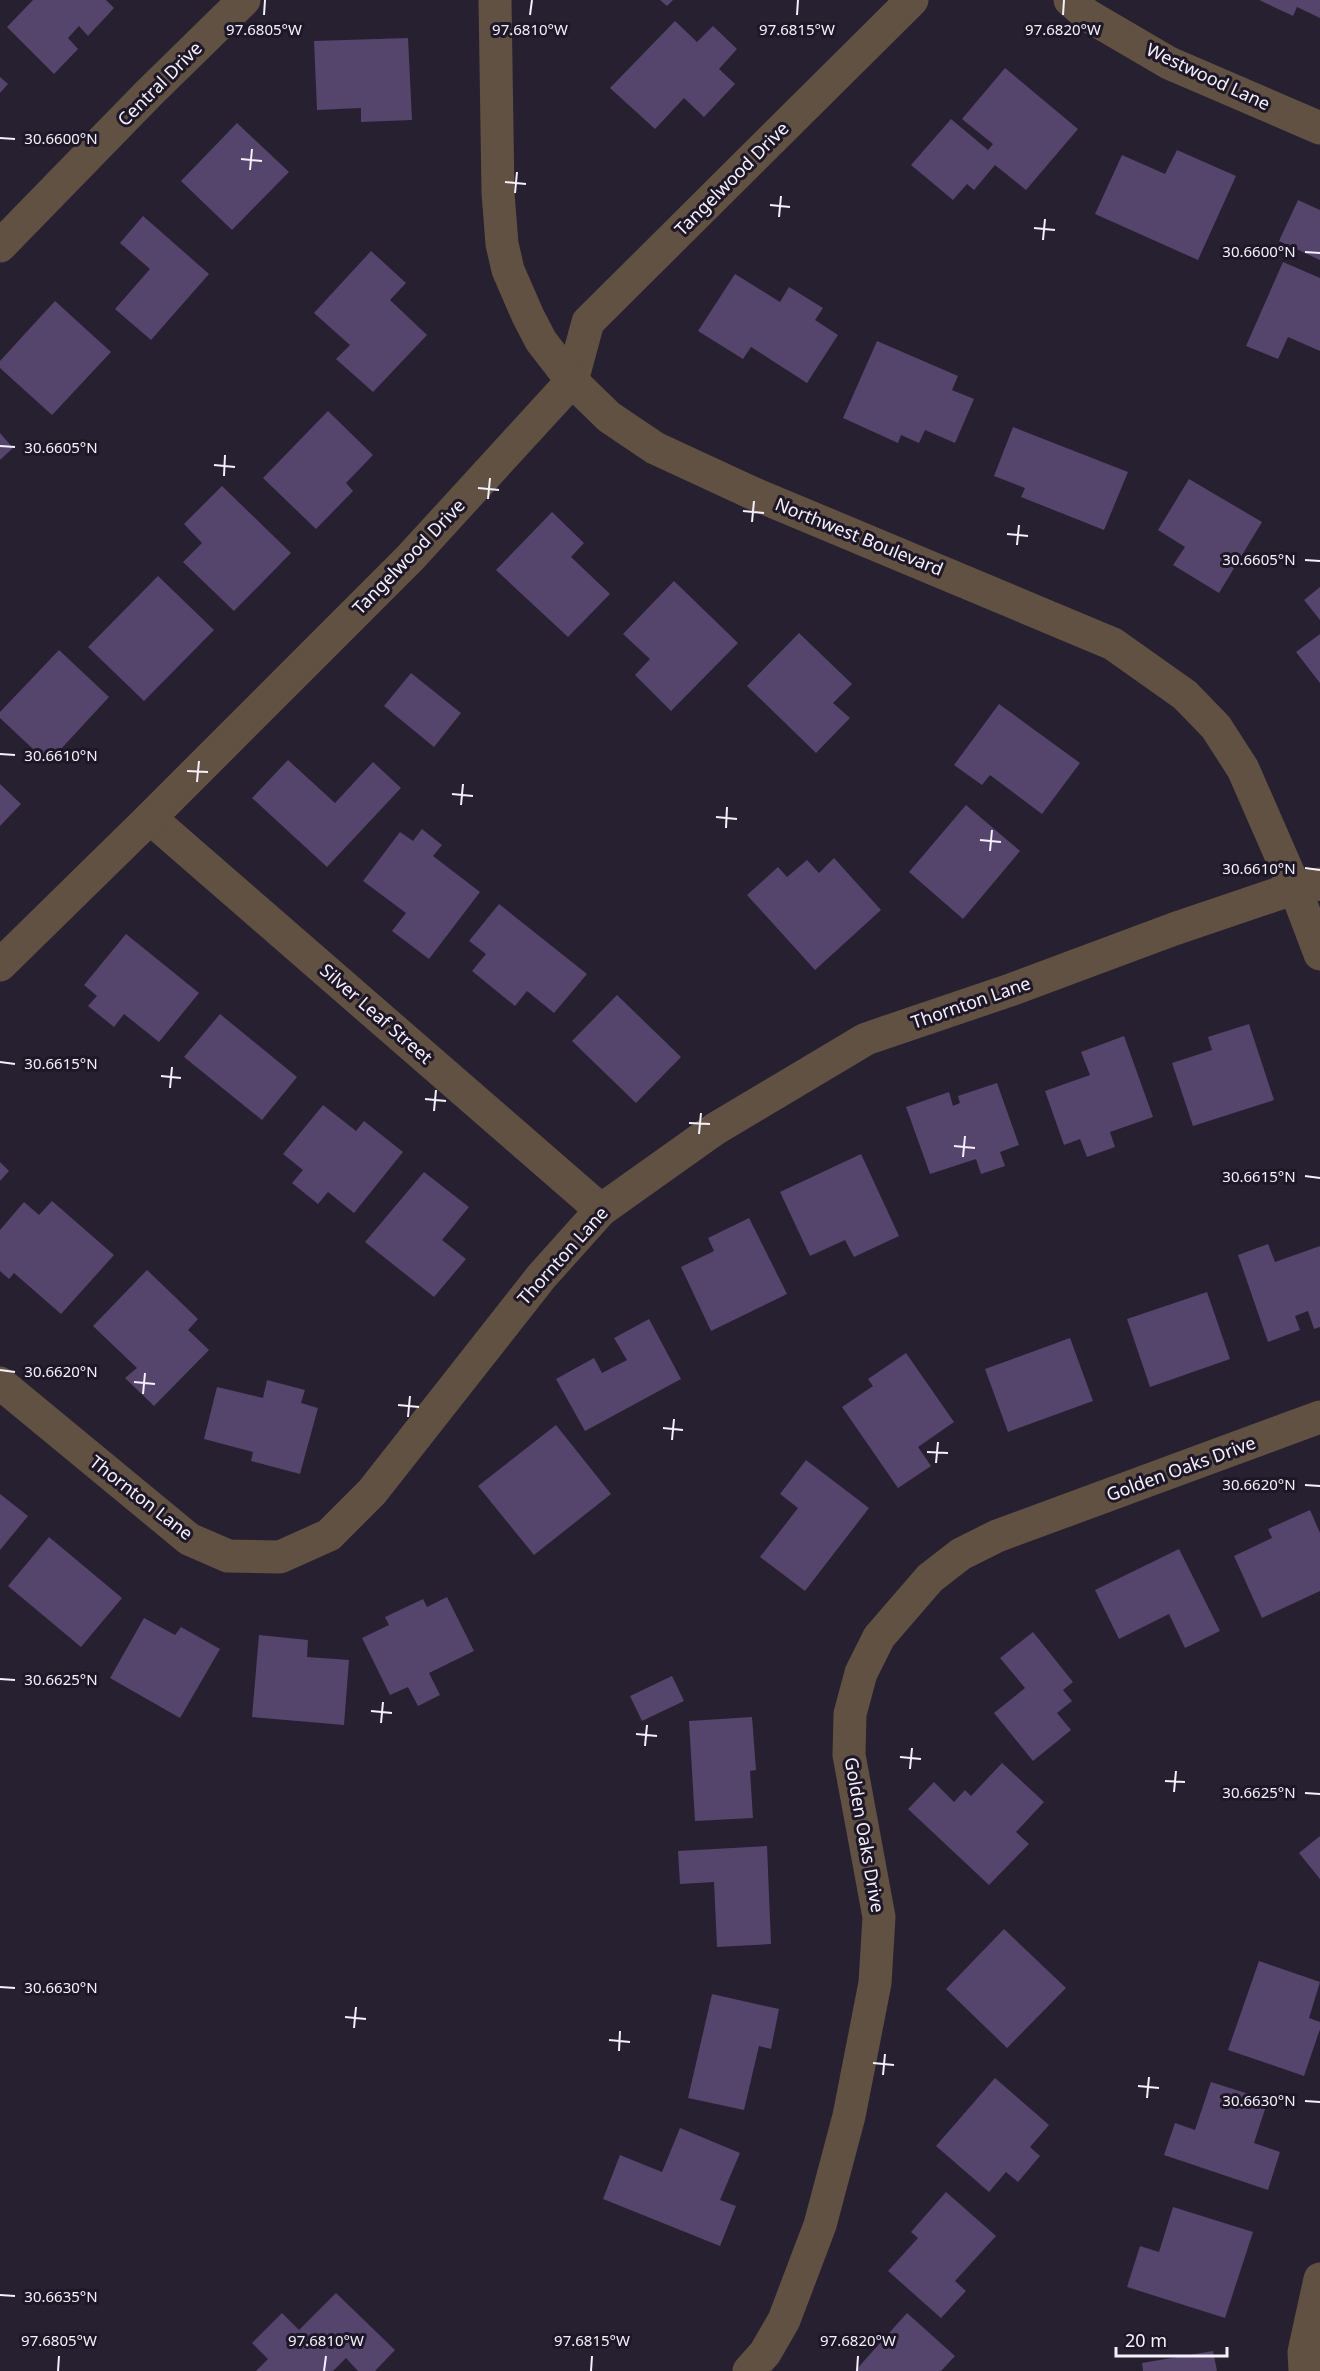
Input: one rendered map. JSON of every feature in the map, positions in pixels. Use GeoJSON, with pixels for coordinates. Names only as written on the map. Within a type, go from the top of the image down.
{"type":"FeatureCollection","features":[{"type":"Feature","properties":{"kind":"street","name":"Central Drive"},"geometry":{"type":"LineString","coordinates":[[0,246],[141,101],[244,0]]}},
{"type":"Feature","properties":{"kind":"street","name":"Northwest Boulevard"},"geometry":{"type":"LineString","coordinates":[[495,0],[498,192],[502,244],[508,270],[528,316],[541,340],[572,381],[609,417],[655,448],[750,492],[1113,644],[1185,695],[1216,727],[1243,769],[1308,886],[1320,954]]}},
{"type":"Feature","properties":{"kind":"street","name":"Tangelwood Drive"},"geometry":{"type":"LineString","coordinates":[[0,964],[150,818],[410,558],[572,381],[588,322],[912,0]]}},
{"type":"Feature","properties":{"kind":"street","name":"Westwood Lane"},"geometry":{"type":"LineString","coordinates":[[1070,0],[1087,15],[1169,63],[1320,128]]}},
{"type":"Feature","properties":{"kind":"street","name":"Silver Leaf Street"},"geometry":{"type":"LineString","coordinates":[[150,818],[601,1210]]}},
{"type":"Feature","properties":{"kind":"street","name":"Thornton Lane"},"geometry":{"type":"LineString","coordinates":[[0,1383],[189,1539],[228,1556],[280,1557],[329,1535],[372,1492],[542,1277],[601,1210],[715,1129],[866,1040],[1174,929],[1308,886]]}},
{"type":"Feature","properties":{"kind":"street","name":"Golden Oaks Drive"},"geometry":{"type":"LineString","coordinates":[[749,2371],[765,2353],[784,2320],[820,2225],[849,2116],[875,1983],[879,1917],[849,1755],[850,1714],[861,1673],[879,1637],[930,1578],[962,1554],[997,1536],[1320,1418]]}},
{"type":"Feature","properties":{"kind":"street"},"geometry":{"type":"LineString","coordinates":[[1305,2371],[1304,2352],[1320,2278]]}},
{"type":"Feature","properties":{"kind":"building"},"geometry":{"type":"Polygon","coordinates":[[[33,0],[106,0],[114,8],[88,36],[79,26],[68,38],[78,49],[54,74],[7,27],[33,0]]]}},
{"type":"Feature","properties":{"kind":"building"},"geometry":{"type":"Polygon","coordinates":[[[660,0],[673,0],[667,6],[660,0]]]}},
{"type":"Feature","properties":{"kind":"building"},"geometry":{"type":"Polygon","coordinates":[[[1259,0],[1320,0],[1320,18],[1297,7],[1293,16],[1259,0]]]}},
{"type":"Feature","properties":{"kind":"building"},"geometry":{"type":"Polygon","coordinates":[[[675,21],[697,42],[713,26],[737,49],[719,69],[735,84],[704,117],[684,98],[655,129],[610,88],[675,21]]]}},
{"type":"Feature","properties":{"kind":"building"},"geometry":{"type":"Polygon","coordinates":[[[408,38],[412,120],[361,122],[361,108],[317,110],[314,41],[408,38]]]}},
{"type":"Feature","properties":{"kind":"building"},"geometry":{"type":"Polygon","coordinates":[[[1005,68],[1078,129],[1026,190],[995,165],[974,190],[967,184],[953,200],[911,165],[951,119],[988,150],[993,144],[962,119],[1005,68]]]}},
{"type":"Feature","properties":{"kind":"building"},"geometry":{"type":"Polygon","coordinates":[[[0,77],[8,84],[0,93],[0,77]]]}},
{"type":"Feature","properties":{"kind":"building"},"geometry":{"type":"Polygon","coordinates":[[[237,123],[289,172],[232,230],[181,181],[237,123]]]}},
{"type":"Feature","properties":{"kind":"building"},"geometry":{"type":"Polygon","coordinates":[[[1177,150],[1236,176],[1198,260],[1095,214],[1122,155],[1165,174],[1177,150]]]}},
{"type":"Feature","properties":{"kind":"building"},"geometry":{"type":"Polygon","coordinates":[[[1298,200],[1320,210],[1320,260],[1279,241],[1298,200]]]}},
{"type":"Feature","properties":{"kind":"building"},"geometry":{"type":"Polygon","coordinates":[[[143,216],[209,274],[151,340],[115,309],[150,269],[120,243],[143,216]]]}},
{"type":"Feature","properties":{"kind":"building"},"geometry":{"type":"Polygon","coordinates":[[[371,251],[406,283],[390,300],[427,335],[373,392],[336,359],[350,345],[314,313],[371,251]]]}},
{"type":"Feature","properties":{"kind":"building"},"geometry":{"type":"Polygon","coordinates":[[[1283,262],[1320,278],[1320,351],[1288,337],[1278,359],[1246,346],[1283,262]]]}},
{"type":"Feature","properties":{"kind":"building"},"geometry":{"type":"Polygon","coordinates":[[[735,274],[780,302],[789,287],[823,308],[815,320],[838,335],[807,383],[751,347],[743,359],[698,331],[735,274]]]}},
{"type":"Feature","properties":{"kind":"building"},"geometry":{"type":"Polygon","coordinates":[[[55,301],[111,352],[52,415],[0,368],[0,361],[55,301]]]}},
{"type":"Feature","properties":{"kind":"building"},"geometry":{"type":"Polygon","coordinates":[[[877,341],[958,376],[952,390],[974,399],[955,443],[925,430],[919,443],[901,435],[898,443],[843,418],[877,341]]]}},
{"type":"Feature","properties":{"kind":"building"},"geometry":{"type":"Polygon","coordinates":[[[328,411],[373,455],[346,483],[353,491],[316,529],[263,478],[328,411]]]}},
{"type":"Feature","properties":{"kind":"building"},"geometry":{"type":"Polygon","coordinates":[[[1013,427],[1128,472],[1104,530],[1021,497],[1025,488],[994,476],[1013,427]]]}},
{"type":"Feature","properties":{"kind":"building"},"geometry":{"type":"Polygon","coordinates":[[[0,433],[13,448],[0,460],[0,433]]]}},
{"type":"Feature","properties":{"kind":"building"},"geometry":{"type":"Polygon","coordinates":[[[1189,479],[1262,522],[1219,593],[1173,565],[1185,547],[1158,530],[1189,479]]]}},
{"type":"Feature","properties":{"kind":"building"},"geometry":{"type":"Polygon","coordinates":[[[222,486],[291,553],[234,611],[183,562],[202,543],[184,524],[222,486]]]}},
{"type":"Feature","properties":{"kind":"building"},"geometry":{"type":"Polygon","coordinates":[[[552,512],[584,543],[571,557],[610,594],[568,637],[496,570],[552,512]]]}},
{"type":"Feature","properties":{"kind":"building"},"geometry":{"type":"Polygon","coordinates":[[[158,576],[214,630],[144,701],[88,647],[158,576]]]}},
{"type":"Feature","properties":{"kind":"building"},"geometry":{"type":"Polygon","coordinates":[[[674,581],[738,643],[671,711],[635,675],[650,659],[623,634],[674,581]]]}},
{"type":"Feature","properties":{"kind":"building"},"geometry":{"type":"Polygon","coordinates":[[[1320,587],[1320,620],[1304,600],[1320,587]]]}},
{"type":"Feature","properties":{"kind":"building"},"geometry":{"type":"Polygon","coordinates":[[[799,633],[852,684],[833,703],[850,718],[816,753],[747,686],[799,633]]]}},
{"type":"Feature","properties":{"kind":"building"},"geometry":{"type":"Polygon","coordinates":[[[1320,634],[1320,683],[1296,652],[1320,634]]]}},
{"type":"Feature","properties":{"kind":"building"},"geometry":{"type":"Polygon","coordinates":[[[59,650],[109,697],[48,763],[0,718],[0,712],[59,650]]]}},
{"type":"Feature","properties":{"kind":"building"},"geometry":{"type":"Polygon","coordinates":[[[411,673],[461,713],[434,747],[384,706],[411,673]]]}},
{"type":"Feature","properties":{"kind":"building"},"geometry":{"type":"Polygon","coordinates":[[[999,704],[1080,763],[1042,814],[990,775],[982,785],[954,765],[999,704]]]}},
{"type":"Feature","properties":{"kind":"building"},"geometry":{"type":"Polygon","coordinates":[[[288,760],[335,803],[373,762],[401,788],[327,867],[252,798],[288,760]]]}},
{"type":"Feature","properties":{"kind":"building"},"geometry":{"type":"Polygon","coordinates":[[[0,784],[21,804],[0,826],[0,784]]]}},
{"type":"Feature","properties":{"kind":"building"},"geometry":{"type":"Polygon","coordinates":[[[966,805],[1020,851],[963,919],[909,872],[966,805]]]}},
{"type":"Feature","properties":{"kind":"building"},"geometry":{"type":"Polygon","coordinates":[[[422,829],[442,845],[433,856],[480,892],[429,959],[392,931],[406,913],[363,881],[400,832],[413,841],[422,829]]]}},
{"type":"Feature","properties":{"kind":"building"},"geometry":{"type":"Polygon","coordinates":[[[834,858],[881,910],[815,970],[747,895],[778,867],[787,877],[807,860],[819,873],[834,858]]]}},
{"type":"Feature","properties":{"kind":"building"},"geometry":{"type":"Polygon","coordinates":[[[499,904],[587,974],[554,1013],[527,991],[515,1006],[472,971],[486,954],[469,941],[499,904]]]}},
{"type":"Feature","properties":{"kind":"building"},"geometry":{"type":"Polygon","coordinates":[[[126,934],[199,993],[159,1042],[124,1014],[114,1027],[88,1006],[97,996],[84,985],[126,934]]]}},
{"type":"Feature","properties":{"kind":"building"},"geometry":{"type":"Polygon","coordinates":[[[617,995],[681,1057],[636,1103],[572,1041],[617,995]]]}},
{"type":"Feature","properties":{"kind":"building"},"geometry":{"type":"Polygon","coordinates":[[[220,1014],[297,1077],[262,1120],[184,1057],[220,1014]]]}},
{"type":"Feature","properties":{"kind":"building"},"geometry":{"type":"Polygon","coordinates":[[[1249,1024],[1274,1100],[1193,1126],[1172,1063],[1212,1050],[1208,1037],[1249,1024]]]}},
{"type":"Feature","properties":{"kind":"building"},"geometry":{"type":"Polygon","coordinates":[[[1124,1036],[1153,1117],[1110,1132],[1115,1147],[1087,1157],[1080,1139],[1064,1145],[1045,1091],[1090,1075],[1081,1052],[1124,1036]]]}},
{"type":"Feature","properties":{"kind":"building"},"geometry":{"type":"Polygon","coordinates":[[[997,1083],[1019,1145],[1000,1152],[1005,1166],[981,1174],[976,1159],[930,1174],[906,1107],[949,1092],[953,1106],[960,1103],[958,1096],[997,1083]]]}},
{"type":"Feature","properties":{"kind":"building"},"geometry":{"type":"Polygon","coordinates":[[[323,1105],[356,1131],[364,1121],[403,1152],[354,1213],[328,1192],[318,1204],[292,1183],[303,1170],[283,1154],[323,1105]]]}},
{"type":"Feature","properties":{"kind":"building"},"geometry":{"type":"Polygon","coordinates":[[[861,1154],[899,1236],[854,1257],[845,1240],[810,1256],[780,1192],[861,1154]]]}},
{"type":"Feature","properties":{"kind":"building"},"geometry":{"type":"Polygon","coordinates":[[[0,1162],[9,1171],[0,1181],[0,1162]]]}},
{"type":"Feature","properties":{"kind":"building"},"geometry":{"type":"Polygon","coordinates":[[[424,1172],[469,1207],[442,1240],[466,1259],[434,1297],[365,1242],[424,1172]]]}},
{"type":"Feature","properties":{"kind":"building"},"geometry":{"type":"Polygon","coordinates":[[[52,1201],[114,1255],[61,1314],[14,1273],[9,1279],[0,1271],[0,1230],[24,1202],[39,1215],[52,1201]]]}},
{"type":"Feature","properties":{"kind":"building"},"geometry":{"type":"Polygon","coordinates":[[[749,1218],[787,1294],[711,1331],[681,1267],[714,1251],[708,1238],[749,1218]]]}},
{"type":"Feature","properties":{"kind":"building"},"geometry":{"type":"Polygon","coordinates":[[[1268,1244],[1275,1262],[1320,1246],[1320,1327],[1314,1329],[1308,1311],[1295,1316],[1300,1330],[1268,1342],[1238,1255],[1268,1244]]]}},
{"type":"Feature","properties":{"kind":"building"},"geometry":{"type":"Polygon","coordinates":[[[147,1270],[198,1319],[188,1330],[209,1350],[154,1406],[125,1378],[137,1368],[93,1326],[147,1270]]]}},
{"type":"Feature","properties":{"kind":"building"},"geometry":{"type":"Polygon","coordinates":[[[1207,1292],[1230,1359],[1150,1387],[1127,1319],[1207,1292]]]}},
{"type":"Feature","properties":{"kind":"building"},"geometry":{"type":"Polygon","coordinates":[[[649,1319],[681,1379],[585,1431],[556,1379],[594,1358],[602,1373],[627,1360],[614,1338],[649,1319]]]}},
{"type":"Feature","properties":{"kind":"building"},"geometry":{"type":"Polygon","coordinates":[[[1070,1338],[1093,1401],[1008,1432],[985,1369],[1070,1338]]]}},
{"type":"Feature","properties":{"kind":"building"},"geometry":{"type":"Polygon","coordinates":[[[906,1353],[954,1422],[918,1447],[931,1466],[898,1488],[842,1407],[873,1386],[868,1379],[906,1353]]]}},
{"type":"Feature","properties":{"kind":"building"},"geometry":{"type":"Polygon","coordinates":[[[267,1380],[305,1390],[301,1403],[318,1408],[300,1474],[251,1461],[253,1452],[204,1439],[217,1387],[263,1398],[267,1380]]]}},
{"type":"Feature","properties":{"kind":"building"},"geometry":{"type":"Polygon","coordinates":[[[556,1425],[611,1494],[534,1555],[478,1486],[556,1425]]]}},
{"type":"Feature","properties":{"kind":"building"},"geometry":{"type":"Polygon","coordinates":[[[806,1460],[869,1508],[805,1591],[760,1557],[798,1508],[780,1494],[806,1460]]]}},
{"type":"Feature","properties":{"kind":"building"},"geometry":{"type":"Polygon","coordinates":[[[0,1494],[28,1516],[0,1550],[0,1494]]]}},
{"type":"Feature","properties":{"kind":"building"},"geometry":{"type":"Polygon","coordinates":[[[1310,1510],[1320,1533],[1320,1591],[1262,1618],[1234,1556],[1272,1538],[1268,1529],[1310,1510]]]}},
{"type":"Feature","properties":{"kind":"building"},"geometry":{"type":"Polygon","coordinates":[[[49,1537],[122,1598],[81,1647],[8,1586],[49,1537]]]}},
{"type":"Feature","properties":{"kind":"building"},"geometry":{"type":"Polygon","coordinates":[[[1179,1549],[1220,1631],[1185,1648],[1169,1614],[1119,1639],[1095,1590],[1179,1549]]]}},
{"type":"Feature","properties":{"kind":"building"},"geometry":{"type":"Polygon","coordinates":[[[447,1597],[474,1651],[429,1673],[440,1695],[418,1706],[408,1687],[390,1695],[362,1638],[389,1625],[385,1617],[423,1599],[427,1607],[447,1597]]]}},
{"type":"Feature","properties":{"kind":"building"},"geometry":{"type":"Polygon","coordinates":[[[144,1618],[175,1635],[181,1627],[220,1649],[180,1718],[110,1678],[144,1618]]]}},
{"type":"Feature","properties":{"kind":"building"},"geometry":{"type":"Polygon","coordinates":[[[1033,1632],[1073,1682],[1063,1690],[1072,1701],[1057,1713],[1071,1730],[1033,1761],[994,1713],[1025,1688],[1000,1658],[1033,1632]]]}},
{"type":"Feature","properties":{"kind":"building"},"geometry":{"type":"Polygon","coordinates":[[[259,1635],[308,1640],[307,1657],[349,1660],[344,1725],[252,1717],[259,1635]]]}},
{"type":"Feature","properties":{"kind":"building"},"geometry":{"type":"Polygon","coordinates":[[[672,1676],[684,1701],[642,1721],[630,1696],[672,1676]]]}},
{"type":"Feature","properties":{"kind":"building"},"geometry":{"type":"Polygon","coordinates":[[[752,1717],[756,1770],[750,1771],[753,1818],[695,1821],[689,1721],[752,1717]]]}},
{"type":"Feature","properties":{"kind":"building"},"geometry":{"type":"Polygon","coordinates":[[[1002,1763],[1044,1802],[1016,1832],[1029,1844],[989,1885],[908,1809],[934,1782],[954,1802],[965,1790],[971,1796],[1002,1763]]]}},
{"type":"Feature","properties":{"kind":"building"},"geometry":{"type":"Polygon","coordinates":[[[1320,1836],[1320,1879],[1299,1853],[1320,1836]]]}},
{"type":"Feature","properties":{"kind":"building"},"geometry":{"type":"Polygon","coordinates":[[[767,1846],[771,1944],[717,1947],[714,1882],[680,1884],[678,1851],[767,1846]]]}},
{"type":"Feature","properties":{"kind":"building"},"geometry":{"type":"Polygon","coordinates":[[[1004,1929],[1066,1988],[1007,2048],[946,1989],[1004,1929]]]}},
{"type":"Feature","properties":{"kind":"building"},"geometry":{"type":"Polygon","coordinates":[[[1259,1961],[1320,1982],[1309,2018],[1320,2022],[1320,2029],[1304,2076],[1228,2050],[1259,1961]]]}},
{"type":"Feature","properties":{"kind":"building"},"geometry":{"type":"Polygon","coordinates":[[[712,1994],[779,2009],[771,2049],[759,2046],[744,2110],[688,2098],[712,1994]]]}},
{"type":"Feature","properties":{"kind":"building"},"geometry":{"type":"Polygon","coordinates":[[[995,2078],[1049,2125],[1030,2147],[1040,2156],[1018,2182],[1006,2172],[989,2192],[936,2146],[995,2078]]]}},
{"type":"Feature","properties":{"kind":"building"},"geometry":{"type":"Polygon","coordinates":[[[1211,2082],[1268,2100],[1254,2143],[1280,2152],[1268,2190],[1164,2155],[1175,2123],[1195,2130],[1211,2082]]]}},
{"type":"Feature","properties":{"kind":"building"},"geometry":{"type":"Polygon","coordinates":[[[680,2128],[740,2153],[720,2200],[736,2206],[720,2246],[603,2199],[620,2155],[662,2172],[680,2128]]]}},
{"type":"Feature","properties":{"kind":"building"},"geometry":{"type":"Polygon","coordinates":[[[946,2192],[996,2236],[955,2281],[966,2291],[941,2318],[888,2271],[918,2238],[911,2232],[946,2192]]]}},
{"type":"Feature","properties":{"kind":"building"},"geometry":{"type":"Polygon","coordinates":[[[1173,2207],[1253,2232],[1225,2318],[1127,2287],[1140,2246],[1159,2252],[1173,2207]]]}},
{"type":"Feature","properties":{"kind":"building"},"geometry":{"type":"Polygon","coordinates":[[[336,2293],[395,2350],[375,2371],[358,2371],[346,2358],[333,2371],[256,2371],[268,2359],[252,2343],[282,2313],[299,2330],[336,2293]]]}},
{"type":"Feature","properties":{"kind":"building"},"geometry":{"type":"Polygon","coordinates":[[[907,2313],[955,2356],[941,2371],[855,2371],[907,2313]]]}},
{"type":"Feature","properties":{"kind":"building"},"geometry":{"type":"Polygon","coordinates":[[[1213,2351],[1217,2371],[1143,2371],[1142,2363],[1213,2351]]]}}]}
